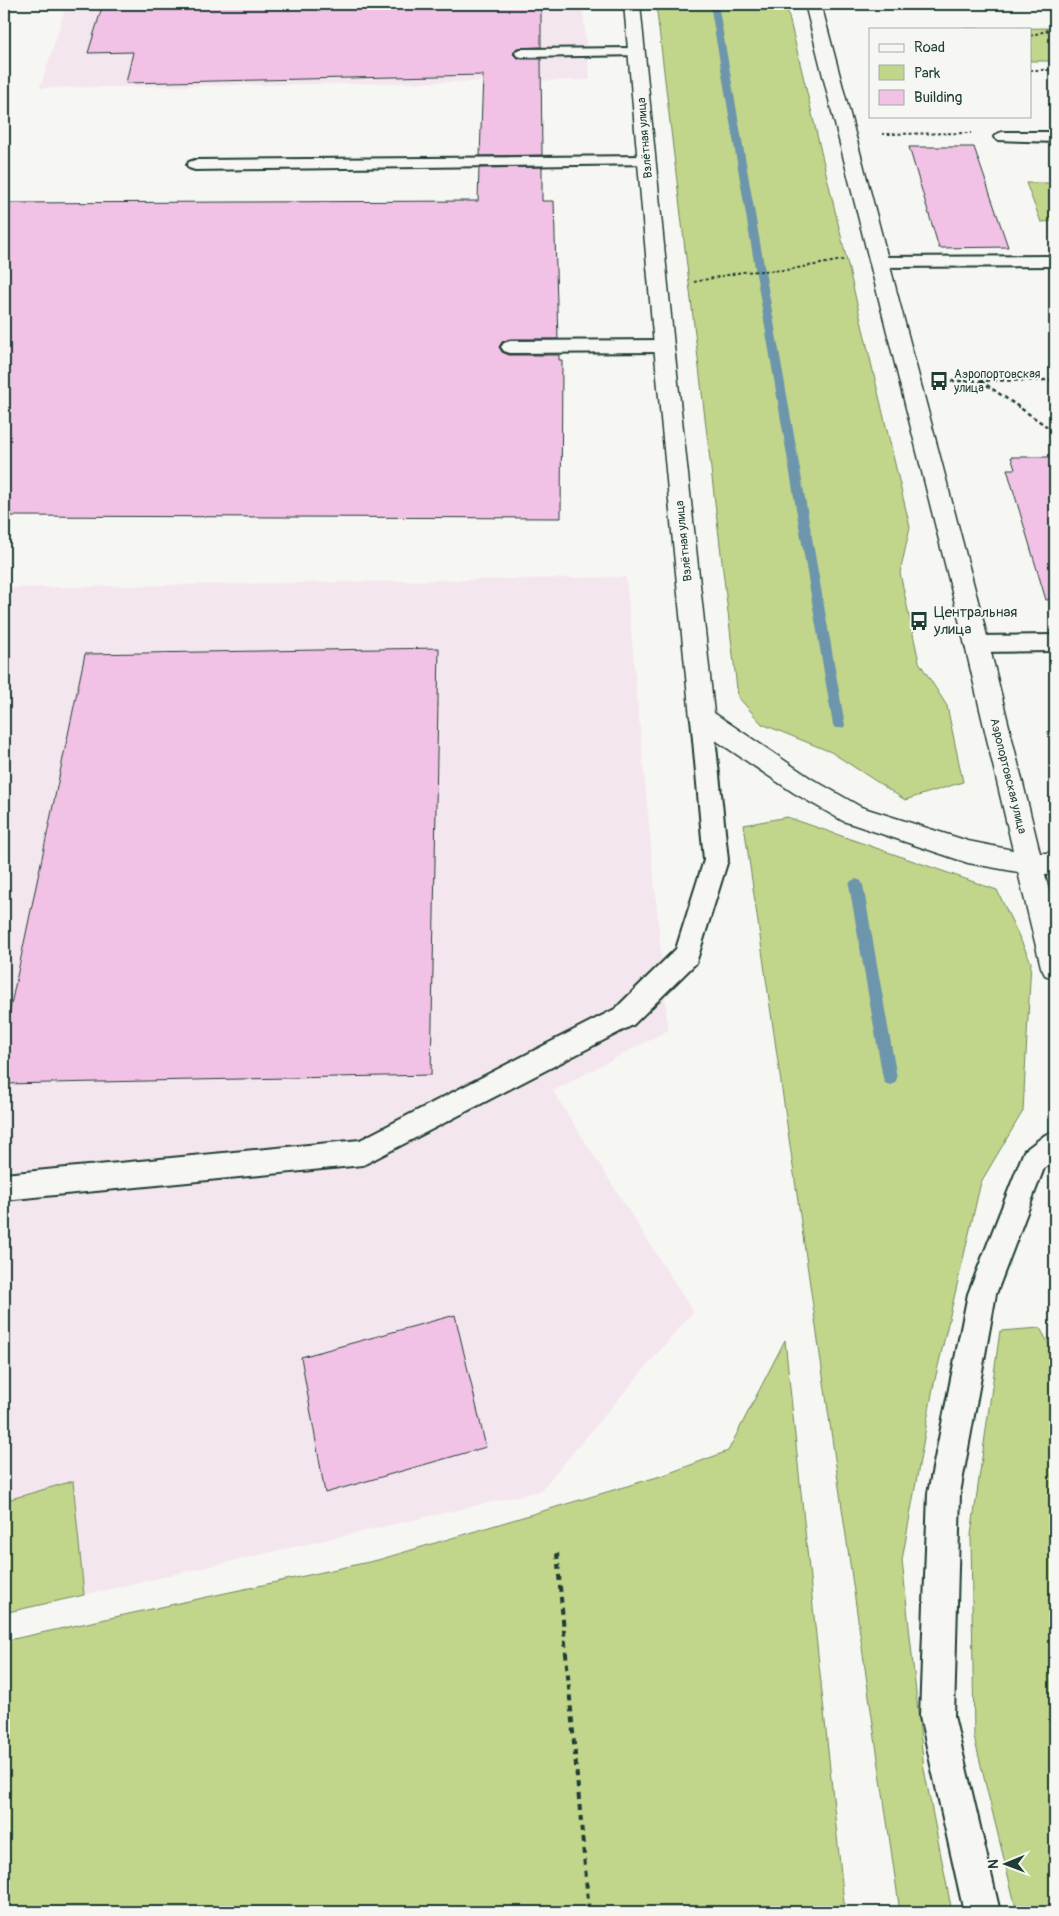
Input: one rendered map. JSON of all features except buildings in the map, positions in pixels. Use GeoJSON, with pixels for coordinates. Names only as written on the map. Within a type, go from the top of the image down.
{"type":"FeatureCollection","features":[{"type":"Feature","properties":{"kind":"street","name":"Взлётная улица"},"geometry":{"type":"LineString","coordinates":[[632,4],[664,346],[702,718]]}},
{"type":"Feature","properties":{"kind":"street","name":"Аэропортовская улица"},"geometry":{"type":"LineString","coordinates":[[813,4],[976,644],[1042,864],[1055,967]]}},
{"type":"Feature","properties":{"kind":"street"},"geometry":{"type":"LineString","coordinates":[[702,718],[803,786],[852,814],[968,852],[1042,864]]}},
{"type":"Feature","properties":{"kind":"lane"},"geometry":{"type":"LineString","coordinates":[[522,53],[636,52]]}},
{"type":"Feature","properties":{"kind":"lane"},"geometry":{"type":"LineString","coordinates":[[1002,137],[1055,137]]}},
{"type":"Feature","properties":{"kind":"lane"},"geometry":{"type":"LineString","coordinates":[[195,165],[647,161]]}},
{"type":"Feature","properties":{"kind":"lane"},"geometry":{"type":"LineString","coordinates":[[880,262],[1055,260]]}},
{"type":"Feature","properties":{"kind":"lane"},"geometry":{"type":"LineString","coordinates":[[510,347],[664,346]]}},
{"type":"Feature","properties":{"kind":"lane"},"geometry":{"type":"LineString","coordinates":[[976,644],[1055,643]]}},
{"type":"Feature","properties":{"kind":"lane"},"geometry":{"type":"LineString","coordinates":[[4,1187],[363,1152],[624,1017],[687,955],[716,860],[702,718]]}},
{"type":"Feature","properties":{"kind":"lane"},"geometry":{"type":"LineString","coordinates":[[982,1912],[937,1716],[944,1493],[982,1294],[1034,1160],[1055,1144]]}},
{"type":"Feature","properties":{"kind":"path"},"geometry":{"type":"LineString","coordinates":[[1032,35],[1055,28]]}},
{"type":"Feature","properties":{"kind":"path"},"geometry":{"type":"LineString","coordinates":[[1032,70],[1055,70]]}},
{"type":"Feature","properties":{"kind":"path"},"geometry":{"type":"LineString","coordinates":[[882,134],[972,133],[1002,137]]}},
{"type":"Feature","properties":{"kind":"path"},"geometry":{"type":"LineString","coordinates":[[692,282],[742,272],[786,270],[849,260]]}},
{"type":"Feature","properties":{"kind":"path"},"geometry":{"type":"LineString","coordinates":[[951,381],[1055,380]]}},
{"type":"Feature","properties":{"kind":"path"},"geometry":{"type":"LineString","coordinates":[[980,381],[1055,432]]}},
{"type":"Feature","properties":{"kind":"path"},"geometry":{"type":"LineString","coordinates":[[1048,732],[1055,736]]}},
{"type":"Feature","properties":{"kind":"path"},"geometry":{"type":"LineString","coordinates":[[556,1553],[589,1912]]}},
{"type":"Feature","properties":{"kind":"shaded area"},"geometry":{"type":"Polygon","coordinates":[[[67,4],[582,4],[590,80],[40,88],[67,4]]]}},
{"type":"Feature","properties":{"kind":"shaded area"},"geometry":{"type":"Polygon","coordinates":[[[626,577],[668,1030],[553,1091],[693,1312],[540,1491],[4,1613],[4,588],[626,577]]]}},
{"type":"Feature","properties":{"kind":"green space"},"geometry":{"type":"Polygon","coordinates":[[[656,4],[786,4],[910,527],[900,573],[919,662],[947,706],[963,782],[905,800],[831,752],[762,724],[738,697],[656,4]]]}},
{"type":"Feature","properties":{"kind":"green space"},"geometry":{"type":"Polygon","coordinates":[[[1032,28],[1055,28],[1055,61],[1032,61],[1032,28]]]}},
{"type":"Feature","properties":{"kind":"green space"},"geometry":{"type":"Polygon","coordinates":[[[1026,183],[1055,183],[1055,221],[1041,222],[1026,183]]]}},
{"type":"Feature","properties":{"kind":"green space"},"geometry":{"type":"Polygon","coordinates":[[[787,817],[997,890],[1031,962],[1023,1111],[981,1182],[933,1388],[902,1560],[924,1769],[952,1912],[900,1912],[744,825],[787,817]]]}},
{"type":"Feature","properties":{"kind":"green space"},"geometry":{"type":"Polygon","coordinates":[[[1040,1328],[1055,1355],[1055,1912],[1017,1912],[974,1737],[971,1535],[1000,1331],[1040,1328]]]}},
{"type":"Feature","properties":{"kind":"green space"},"geometry":{"type":"Polygon","coordinates":[[[785,1340],[845,1912],[4,1912],[4,1641],[378,1560],[664,1475],[728,1451],[785,1340]]]}},
{"type":"Feature","properties":{"kind":"green space"},"geometry":{"type":"Polygon","coordinates":[[[73,1481],[84,1595],[4,1613],[4,1501],[73,1481]]]}},
{"type":"Feature","properties":{"kind":"waterway"},"geometry":{"type":"LineString","coordinates":[[714,4],[839,725]]}},
{"type":"Feature","properties":{"kind":"waterway"},"geometry":{"type":"LineString","coordinates":[[856,885],[890,1078]]}},
{"type":"Feature","properties":{"kind":"place","name":"Аэропортовская улица"},"geometry":{"type":"Point","coordinates":[939,381]}},
{"type":"Feature","properties":{"kind":"place","name":"Центральная улица"},"geometry":{"type":"Point","coordinates":[919,621]}}]}
